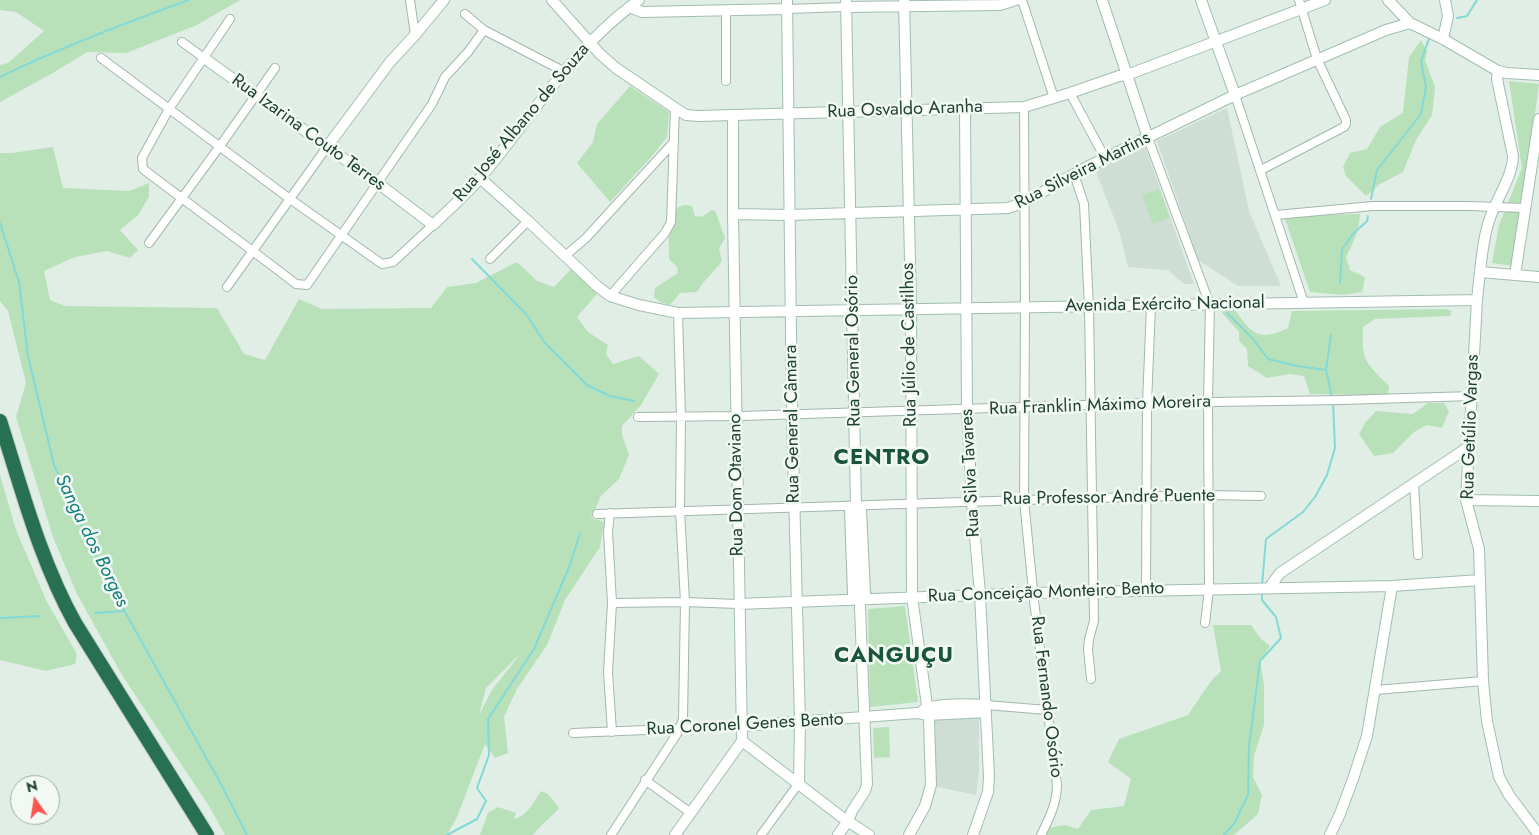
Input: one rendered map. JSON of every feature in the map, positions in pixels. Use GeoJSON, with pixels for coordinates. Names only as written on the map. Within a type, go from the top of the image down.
{"type":"FeatureCollection","features":[{"type":"Feature","properties":{"kind":"highway"},"geometry":{"type":"LineString","coordinates":[[0,421],[41,551],[60,595],[75,623],[207,835]]}},
{"type":"Feature","properties":{"kind":"street"},"geometry":{"type":"LineString","coordinates":[[410,0],[415,35]]}},
{"type":"Feature","properties":{"kind":"street"},"geometry":{"type":"LineString","coordinates":[[227,287],[390,62],[444,0]]}},
{"type":"Feature","properties":{"kind":"street"},"geometry":{"type":"LineString","coordinates":[[480,178],[610,296],[665,233],[671,222],[675,108],[616,68],[600,54],[552,0]]}},
{"type":"Feature","properties":{"kind":"street","name":"Rua José Albano de Souza"},"geometry":{"type":"LineString","coordinates":[[342,236],[382,264],[393,262],[480,178],[563,71],[590,41],[615,18],[639,0]]}},
{"type":"Feature","properties":{"kind":"street"},"geometry":{"type":"LineString","coordinates":[[838,0],[846,4]]}},
{"type":"Feature","properties":{"kind":"street"},"geometry":{"type":"LineString","coordinates":[[629,7],[642,12],[726,10],[787,5],[904,3],[1000,5],[1016,0]]}},
{"type":"Feature","properties":{"kind":"street"},"geometry":{"type":"LineString","coordinates":[[1022,0],[1054,98]]}},
{"type":"Feature","properties":{"kind":"street"},"geometry":{"type":"LineString","coordinates":[[1102,0],[1124,74],[1210,305],[1208,402],[1209,589],[1205,623]]}},
{"type":"Feature","properties":{"kind":"street"},"geometry":{"type":"LineString","coordinates":[[1201,0],[1218,39],[1304,303]]}},
{"type":"Feature","properties":{"kind":"street","name":"Rua Osvaldo Aranha"},"geometry":{"type":"LineString","coordinates":[[675,108],[686,114],[733,115],[1024,107],[1124,74],[1218,39],[1301,4],[1325,0]]}},
{"type":"Feature","properties":{"kind":"street"},"geometry":{"type":"LineString","coordinates":[[1388,0],[1410,23],[1443,39],[1498,71],[1539,75]]}},
{"type":"Feature","properties":{"kind":"street"},"geometry":{"type":"LineString","coordinates":[[1443,39],[1448,16],[1445,0]]}},
{"type":"Feature","properties":{"kind":"street","name":"Rua Júlio de Castilhos"},"geometry":{"type":"LineString","coordinates":[[904,3],[910,308],[912,597],[928,711],[931,785],[924,806],[909,835]]}},
{"type":"Feature","properties":{"kind":"street","name":"Rua General Osório"},"geometry":{"type":"LineString","coordinates":[[838,835],[867,784],[864,718],[864,596],[856,508],[846,4]]}},
{"type":"Feature","properties":{"kind":"street"},"geometry":{"type":"LineString","coordinates":[[1260,170],[1344,127],[1346,124],[1346,120],[1317,59],[1301,4]]}},
{"type":"Feature","properties":{"kind":"street","name":"Rua General Câmara"},"geometry":{"type":"LineString","coordinates":[[787,5],[792,414],[800,722],[799,783]]}},
{"type":"Feature","properties":{"kind":"street"},"geometry":{"type":"LineString","coordinates":[[726,10],[726,81]]}},
{"type":"Feature","properties":{"kind":"street"},"geometry":{"type":"LineString","coordinates":[[465,14],[484,30],[563,71]]}},
{"type":"Feature","properties":{"kind":"street"},"geometry":{"type":"LineString","coordinates":[[230,19],[169,109],[142,158],[141,164],[143,169],[182,199],[296,284],[302,286],[307,285],[379,184],[432,104],[445,77],[468,52],[484,30]]}},
{"type":"Feature","properties":{"kind":"street","name":"Rua Silveira Martins"},"geometry":{"type":"LineString","coordinates":[[733,214],[790,215],[1008,208],[1025,202],[1105,158],[1235,95],[1386,30],[1410,23]]}},
{"type":"Feature","properties":{"kind":"street","name":"Rua Izarina Couto Terres"},"geometry":{"type":"LineString","coordinates":[[182,42],[256,94],[433,225]]}},
{"type":"Feature","properties":{"kind":"street"},"geometry":{"type":"LineString","coordinates":[[102,58],[342,236]]}},
{"type":"Feature","properties":{"kind":"street"},"geometry":{"type":"LineString","coordinates":[[149,243],[275,68]]}},
{"type":"Feature","properties":{"kind":"street","name":"Rua Getúlio Vargas"},"geometry":{"type":"LineString","coordinates":[[1498,71],[1497,79],[1513,165],[1487,225],[1480,272],[1467,448],[1466,500],[1479,549],[1483,681],[1487,721],[1500,777],[1509,796],[1539,834]]}},
{"type":"Feature","properties":{"kind":"street"},"geometry":{"type":"LineString","coordinates":[[1070,93],[1105,158]]}},
{"type":"Feature","properties":{"kind":"street","name":"Rua Fernando Osório"},"geometry":{"type":"LineString","coordinates":[[1024,107],[1024,500],[1033,593],[1057,785],[1057,796],[1041,835]]}},
{"type":"Feature","properties":{"kind":"street","name":"Rua Silva Tavares"},"geometry":{"type":"LineString","coordinates":[[965,108],[967,409],[972,502],[989,708],[988,792],[973,835]]}},
{"type":"Feature","properties":{"kind":"street","name":"Rua Dom Otaviano"},"geometry":{"type":"LineString","coordinates":[[733,115],[738,604],[742,741]]}},
{"type":"Feature","properties":{"kind":"street"},"geometry":{"type":"LineString","coordinates":[[1515,275],[1539,119]]}},
{"type":"Feature","properties":{"kind":"street"},"geometry":{"type":"LineString","coordinates":[[565,256],[586,238],[673,143]]}},
{"type":"Feature","properties":{"kind":"street"},"geometry":{"type":"LineString","coordinates":[[1074,174],[1084,204],[1089,307],[1094,592],[1094,621],[1088,649],[1091,679]]}},
{"type":"Feature","properties":{"kind":"street"},"geometry":{"type":"LineString","coordinates":[[1276,215],[1373,206],[1524,208]]}},
{"type":"Feature","properties":{"kind":"street"},"geometry":{"type":"LineString","coordinates":[[490,259],[528,221]]}},
{"type":"Feature","properties":{"kind":"street"},"geometry":{"type":"LineString","coordinates":[[1480,272],[1539,277]]}},
{"type":"Feature","properties":{"kind":"street","name":"Avenida Exército Nacional"},"geometry":{"type":"LineString","coordinates":[[610,296],[639,305],[678,312],[1477,300]]}},
{"type":"Feature","properties":{"kind":"street"},"geometry":{"type":"LineString","coordinates":[[1146,591],[1147,403],[1151,306]]}},
{"type":"Feature","properties":{"kind":"street"},"geometry":{"type":"LineString","coordinates":[[611,835],[645,780],[680,729],[684,706],[686,602],[680,510],[681,417],[678,312]]}},
{"type":"Feature","properties":{"kind":"street","name":"Rua Franklin Máximo Moreira"},"geometry":{"type":"LineString","coordinates":[[638,417],[1472,396]]}},
{"type":"Feature","properties":{"kind":"street"},"geometry":{"type":"LineString","coordinates":[[1268,588],[1280,573],[1467,448]]}},
{"type":"Feature","properties":{"kind":"street"},"geometry":{"type":"LineString","coordinates":[[1414,482],[1418,556]]}},
{"type":"Feature","properties":{"kind":"street","name":"Rua Professor André Puente"},"geometry":{"type":"LineString","coordinates":[[597,514],[795,507],[856,508],[912,504],[1146,496],[1260,496]]}},
{"type":"Feature","properties":{"kind":"street"},"geometry":{"type":"LineString","coordinates":[[1466,500],[1539,501]]}},
{"type":"Feature","properties":{"kind":"street"},"geometry":{"type":"LineString","coordinates":[[852,594],[856,508]]}},
{"type":"Feature","properties":{"kind":"street"},"geometry":{"type":"LineString","coordinates":[[610,513],[608,532],[612,603],[608,672],[612,732]]}},
{"type":"Feature","properties":{"kind":"street","name":"Rua Conceição Monteiro Bento"},"geometry":{"type":"LineString","coordinates":[[612,603],[686,602],[738,604],[798,602],[864,596],[912,597],[1392,586],[1480,580]]}},
{"type":"Feature","properties":{"kind":"street"},"geometry":{"type":"LineString","coordinates":[[1330,835],[1340,814],[1367,736],[1392,586]]}},
{"type":"Feature","properties":{"kind":"street"},"geometry":{"type":"LineString","coordinates":[[1376,690],[1483,681]]}},
{"type":"Feature","properties":{"kind":"street","name":"Rua Coronel Genes Bento"},"geometry":{"type":"LineString","coordinates":[[573,733],[742,726],[864,718],[954,709],[1047,710]]}},
{"type":"Feature","properties":{"kind":"street"},"geometry":{"type":"LineString","coordinates":[[675,835],[742,741],[869,835]]}},
{"type":"Feature","properties":{"kind":"street"},"geometry":{"type":"LineString","coordinates":[[645,780],[691,813]]}},
{"type":"Feature","properties":{"kind":"street"},"geometry":{"type":"LineString","coordinates":[[761,835],[799,783]]}},
{"type":"Feature","properties":{"kind":"street","name":"Rua General Osório"},"geometry":{"type":"LineString","coordinates":[[830,835],[846,819]]}},
{"type":"Feature","properties":{"kind":"shaded area"},"geometry":{"type":"Polygon","coordinates":[[[1227,108],[1249,211],[1281,286],[1238,286],[1198,260],[1157,141],[1227,108]]]}},
{"type":"Feature","properties":{"kind":"shaded area"},"geometry":{"type":"Polygon","coordinates":[[[1145,146],[1194,284],[1184,284],[1168,270],[1128,267],[1119,231],[1095,169],[1145,146]]]}},
{"type":"Feature","properties":{"kind":"shaded area"},"geometry":{"type":"Polygon","coordinates":[[[979,716],[979,771],[976,795],[933,786],[932,719],[979,716]]]}},
{"type":"Feature","properties":{"kind":"green space"},"geometry":{"type":"Polygon","coordinates":[[[0,0],[240,0],[197,25],[126,53],[87,52],[0,102],[0,65],[8,63],[44,31],[16,12],[0,10],[0,0]]]}},
{"type":"Feature","properties":{"kind":"green space"},"geometry":{"type":"Polygon","coordinates":[[[1421,40],[1427,51],[1425,60],[1435,87],[1432,115],[1416,140],[1403,172],[1380,184],[1366,196],[1346,176],[1343,167],[1350,153],[1367,149],[1380,127],[1403,113],[1409,57],[1421,40]]]}},
{"type":"Feature","properties":{"kind":"green space"},"geometry":{"type":"Polygon","coordinates":[[[1509,81],[1539,84],[1514,266],[1492,263],[1499,225],[1522,168],[1509,81]]]}},
{"type":"Feature","properties":{"kind":"green space"},"geometry":{"type":"Polygon","coordinates":[[[630,86],[669,112],[667,137],[610,202],[577,163],[593,142],[597,124],[630,86]]]}},
{"type":"Feature","properties":{"kind":"green space"},"geometry":{"type":"Polygon","coordinates":[[[53,147],[63,188],[129,191],[149,183],[149,197],[138,215],[120,230],[138,250],[130,258],[107,251],[75,257],[44,271],[50,300],[65,306],[217,308],[244,354],[265,360],[299,299],[322,309],[431,308],[447,287],[476,283],[517,262],[537,281],[554,287],[572,268],[597,294],[577,317],[588,332],[608,345],[606,354],[613,364],[639,356],[659,374],[641,405],[622,426],[622,435],[629,455],[619,479],[601,496],[591,518],[604,522],[600,547],[565,600],[547,645],[517,689],[504,717],[508,753],[495,758],[485,744],[457,817],[447,835],[225,835],[209,806],[122,675],[77,594],[53,537],[16,417],[26,383],[8,311],[0,301],[0,153],[53,147]],[[521,653],[486,688],[479,715],[492,690],[521,653]]]}},
{"type":"Feature","properties":{"kind":"green space"},"geometry":{"type":"Polygon","coordinates":[[[1159,189],[1170,218],[1153,224],[1142,195],[1159,189]]]}},
{"type":"Feature","properties":{"kind":"green space"},"geometry":{"type":"Polygon","coordinates":[[[685,205],[692,206],[695,216],[704,216],[711,210],[714,210],[716,213],[725,238],[719,249],[722,261],[697,292],[680,293],[670,305],[660,302],[654,297],[655,288],[678,273],[677,267],[669,259],[669,227],[673,212],[685,205]]]}},
{"type":"Feature","properties":{"kind":"green space"},"geometry":{"type":"Polygon","coordinates":[[[1360,214],[1354,241],[1346,257],[1350,270],[1365,277],[1362,292],[1343,295],[1310,292],[1284,216],[1360,214]]]}},
{"type":"Feature","properties":{"kind":"green space"},"geometry":{"type":"Polygon","coordinates":[[[1446,309],[1452,311],[1450,316],[1375,319],[1363,327],[1364,355],[1370,366],[1389,386],[1388,394],[1369,395],[1310,394],[1304,376],[1290,374],[1267,378],[1248,366],[1247,349],[1239,341],[1239,332],[1222,313],[1224,310],[1235,310],[1246,325],[1263,335],[1288,328],[1292,311],[1446,309]]]}},
{"type":"Feature","properties":{"kind":"green space"},"geometry":{"type":"Polygon","coordinates":[[[1428,403],[1444,403],[1449,411],[1442,428],[1427,425],[1414,432],[1393,453],[1374,456],[1359,434],[1365,423],[1376,411],[1413,414],[1428,403]]]}},
{"type":"Feature","properties":{"kind":"green space"},"geometry":{"type":"Polygon","coordinates":[[[0,475],[16,530],[47,602],[77,654],[75,664],[46,671],[0,660],[0,475]]]}},
{"type":"Feature","properties":{"kind":"green space"},"geometry":{"type":"Polygon","coordinates":[[[905,606],[918,702],[870,707],[869,663],[872,663],[869,662],[868,609],[905,606]]]}},
{"type":"Feature","properties":{"kind":"green space"},"geometry":{"type":"Polygon","coordinates":[[[1213,625],[1251,625],[1261,639],[1270,646],[1260,661],[1264,685],[1264,725],[1254,756],[1253,777],[1262,795],[1258,814],[1234,835],[1044,835],[1047,828],[1065,825],[1078,829],[1091,810],[1124,806],[1131,779],[1108,762],[1119,739],[1188,715],[1211,681],[1221,671],[1213,625]]]}},
{"type":"Feature","properties":{"kind":"green space"},"geometry":{"type":"Polygon","coordinates":[[[889,727],[890,757],[874,758],[873,728],[889,727]]]}},
{"type":"Feature","properties":{"kind":"green space"},"geometry":{"type":"Polygon","coordinates":[[[541,791],[548,794],[559,808],[533,835],[480,835],[488,813],[498,807],[516,813],[514,819],[519,817],[530,808],[541,791]]]}},
{"type":"Feature","properties":{"kind":"waterway"},"geometry":{"type":"LineString","coordinates":[[0,77],[93,36],[189,0]]}},
{"type":"Feature","properties":{"kind":"waterway"},"geometry":{"type":"LineString","coordinates":[[1457,18],[1467,16],[1477,0]]}},
{"type":"Feature","properties":{"kind":"waterway"},"geometry":{"type":"LineString","coordinates":[[1371,199],[1377,170],[1421,114],[1426,87],[1421,61],[1430,36]]}},
{"type":"Feature","properties":{"kind":"waterway"},"geometry":{"type":"LineString","coordinates":[[1340,283],[1342,249],[1353,234],[1367,221],[1368,216]]}},
{"type":"Feature","properties":{"kind":"waterway","name":"Sanga dos Borges"},"geometry":{"type":"LineString","coordinates":[[0,223],[19,282],[28,356],[54,465],[104,574],[222,786],[247,835]]}},
{"type":"Feature","properties":{"kind":"waterway"},"geometry":{"type":"LineString","coordinates":[[472,259],[526,314],[545,343],[587,385],[610,396],[634,401]]}},
{"type":"Feature","properties":{"kind":"waterway"},"geometry":{"type":"LineString","coordinates":[[1227,313],[1253,339],[1268,359],[1326,370]]}},
{"type":"Feature","properties":{"kind":"waterway"},"geometry":{"type":"LineString","coordinates":[[1331,335],[1326,370],[1332,397]]}},
{"type":"Feature","properties":{"kind":"waterway"},"geometry":{"type":"LineString","coordinates":[[1262,585],[1266,539],[1303,512],[1315,497],[1327,475],[1335,448],[1333,402]]}},
{"type":"Feature","properties":{"kind":"waterway"},"geometry":{"type":"LineString","coordinates":[[447,835],[477,819],[486,801],[477,788],[489,755],[488,719],[534,649],[570,565],[580,533]]}},
{"type":"Feature","properties":{"kind":"waterway"},"geometry":{"type":"LineString","coordinates":[[1224,835],[1234,824],[1248,795],[1249,746],[1260,661],[1281,638],[1276,617],[1262,600],[1262,592]]}},
{"type":"Feature","properties":{"kind":"waterway"},"geometry":{"type":"LineString","coordinates":[[95,613],[124,611]]}},
{"type":"Feature","properties":{"kind":"waterway"},"geometry":{"type":"LineString","coordinates":[[0,618],[40,616]]}},
{"type":"Feature","properties":{"kind":"district","name":"CENTRO"},"geometry":{"type":"Point","coordinates":[882,459]}},
{"type":"Feature","properties":{"kind":"district","name":"CANGUÇU"},"geometry":{"type":"Point","coordinates":[894,657]}}]}
